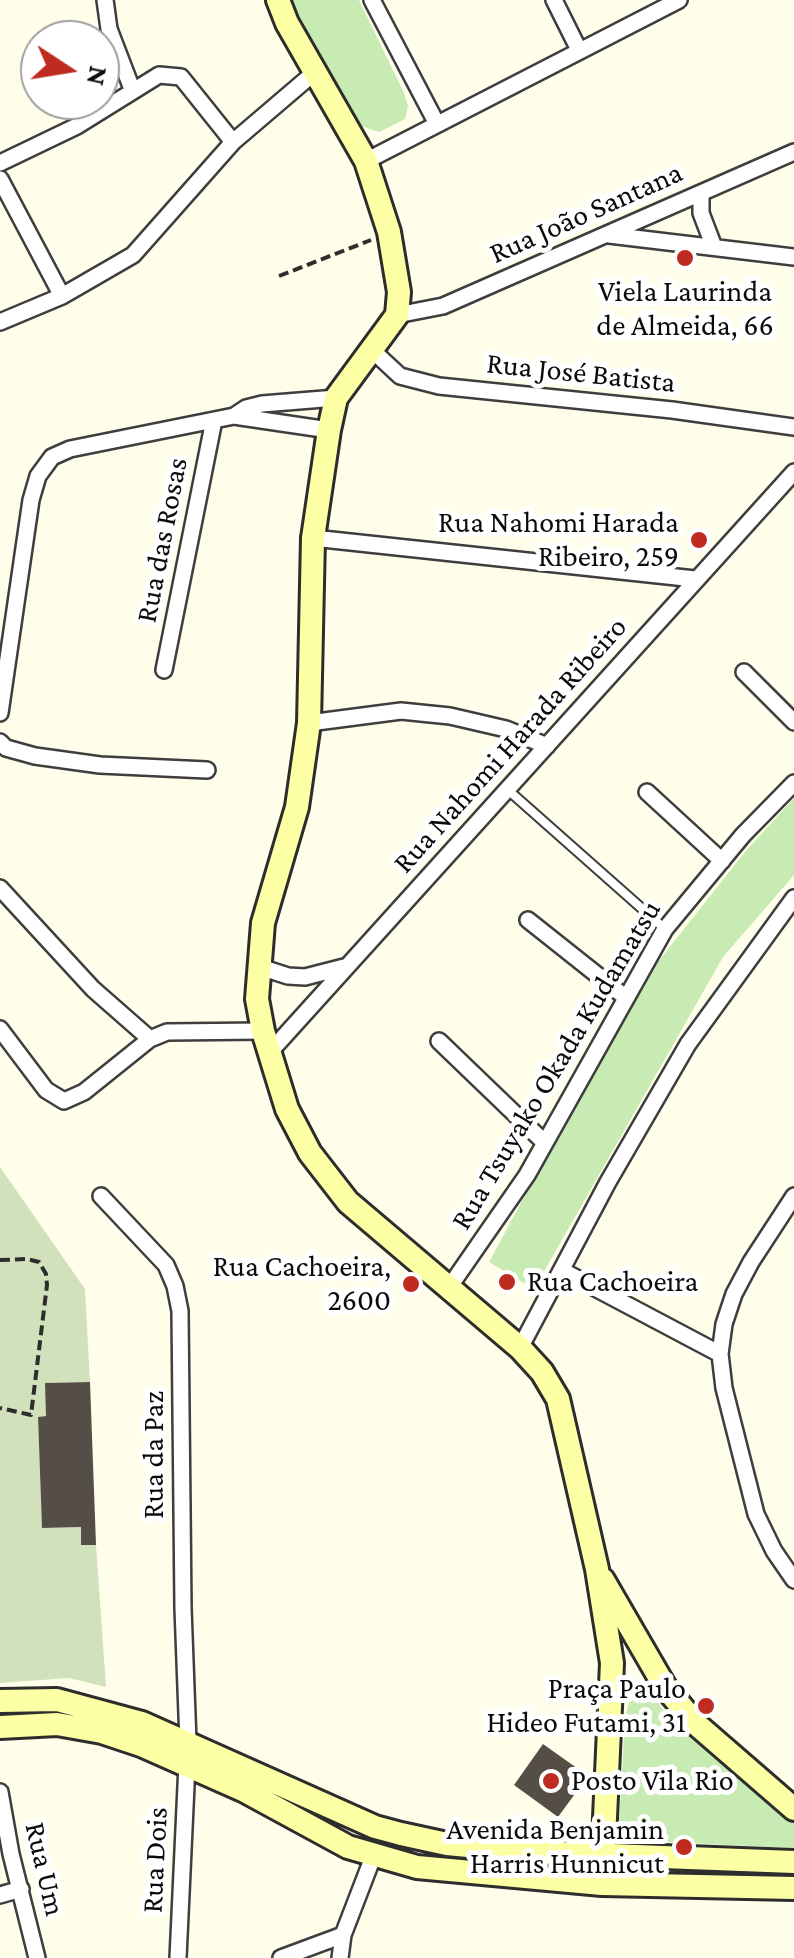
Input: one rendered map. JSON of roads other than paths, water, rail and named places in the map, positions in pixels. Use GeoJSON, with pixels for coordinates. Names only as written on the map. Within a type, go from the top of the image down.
{"type":"FeatureCollection","features":[{"type":"Feature","properties":{"kind":"main road"},"geometry":{"type":"LineString","coordinates":[[278,0],[286,23],[366,161],[389,232],[399,292],[397,315],[336,398],[329,430],[313,538],[309,723],[297,807],[263,923],[256,1000],[287,1109],[310,1153],[348,1202],[520,1348],[542,1372],[558,1399],[596,1568],[612,1663],[602,1892]]}},
{"type":"Feature","properties":{"kind":"main road"},"geometry":{"type":"LineString","coordinates":[[596,1568],[665,1687],[696,1724],[793,1807]]}},
{"type":"Feature","properties":{"kind":"main road"},"geometry":{"type":"LineString","coordinates":[[612,1704],[616,1690],[630,1676],[665,1687]]}},
{"type":"Feature","properties":{"kind":"main road"},"geometry":{"type":"LineString","coordinates":[[0,1701],[56,1700],[142,1722],[187,1753],[374,1857],[602,1892],[794,1888]]}},
{"type":"Feature","properties":{"kind":"main road"},"geometry":{"type":"LineString","coordinates":[[0,1728],[57,1724],[187,1753],[374,1828],[447,1844],[604,1856],[794,1862]]}},
{"type":"Feature","properties":{"kind":"street"},"geometry":{"type":"LineString","coordinates":[[104,0],[109,29],[132,90]]}},
{"type":"Feature","properties":{"kind":"street"},"geometry":{"type":"LineString","coordinates":[[372,0],[437,124]]}},
{"type":"Feature","properties":{"kind":"street"},"geometry":{"type":"LineString","coordinates":[[554,0],[579,50]]}},
{"type":"Feature","properties":{"kind":"street"},"geometry":{"type":"LineString","coordinates":[[366,161],[679,0]]}},
{"type":"Feature","properties":{"kind":"street"},"geometry":{"type":"LineString","coordinates":[[0,322],[62,296],[134,255],[233,142],[315,72]]}},
{"type":"Feature","properties":{"kind":"street"},"geometry":{"type":"LineString","coordinates":[[0,163],[77,126],[159,75],[181,76],[233,142]]}},
{"type":"Feature","properties":{"kind":"street","name":"Rua João Santana"},"geometry":{"type":"LineString","coordinates":[[397,315],[443,306],[794,152]]}},
{"type":"Feature","properties":{"kind":"street"},"geometry":{"type":"LineString","coordinates":[[0,179],[62,296]]}},
{"type":"Feature","properties":{"kind":"street"},"geometry":{"type":"LineString","coordinates":[[701,193],[701,214],[714,247]]}},
{"type":"Feature","properties":{"kind":"street"},"geometry":{"type":"LineString","coordinates":[[606,234],[794,257]]}},
{"type":"Feature","properties":{"kind":"street","name":"Rua José Batista"},"geometry":{"type":"LineString","coordinates":[[372,350],[400,376],[439,386],[794,427]]}},
{"type":"Feature","properties":{"kind":"street"},"geometry":{"type":"LineString","coordinates":[[234,416],[262,404],[336,398]]}},
{"type":"Feature","properties":{"kind":"street"},"geometry":{"type":"LineString","coordinates":[[0,712],[31,500],[38,476],[52,457],[234,416],[329,430]]}},
{"type":"Feature","properties":{"kind":"street","name":"Rua das Rosas"},"geometry":{"type":"LineString","coordinates":[[164,670],[214,420]]}},
{"type":"Feature","properties":{"kind":"street","name":"Rua Nahomi Harada Ribeiro"},"geometry":{"type":"LineString","coordinates":[[266,1042],[348,966],[794,472]]}},
{"type":"Feature","properties":{"kind":"street"},"geometry":{"type":"LineString","coordinates":[[313,538],[696,579]]}},
{"type":"Feature","properties":{"kind":"street"},"geometry":{"type":"LineString","coordinates":[[744,672],[794,722]]}},
{"type":"Feature","properties":{"kind":"street"},"geometry":{"type":"LineString","coordinates":[[309,723],[400,712],[450,716],[506,729],[547,746]]}},
{"type":"Feature","properties":{"kind":"street"},"geometry":{"type":"LineString","coordinates":[[0,742],[19,753],[100,765],[207,770]]}},
{"type":"Feature","properties":{"kind":"street","name":"Rua Tsuyako Okada Kudamatsu"},"geometry":{"type":"LineString","coordinates":[[448,1289],[527,1176],[665,929],[794,783]]}},
{"type":"Feature","properties":{"kind":"street"},"geometry":{"type":"LineString","coordinates":[[647,792],[722,861]]}},
{"type":"Feature","properties":{"kind":"street"},"geometry":{"type":"LineString","coordinates":[[0,888],[93,990],[150,1039]]}},
{"type":"Feature","properties":{"kind":"street"},"geometry":{"type":"LineString","coordinates":[[520,1348],[608,1182],[688,1044],[794,898]]}},
{"type":"Feature","properties":{"kind":"street"},"geometry":{"type":"LineString","coordinates":[[528,920],[625,997]]}},
{"type":"Feature","properties":{"kind":"street"},"geometry":{"type":"LineString","coordinates":[[257,966],[305,978],[348,966]]}},
{"type":"Feature","properties":{"kind":"street"},"geometry":{"type":"LineString","coordinates":[[0,1030],[46,1090],[64,1101],[84,1092],[150,1039],[167,1032],[266,1042]]}},
{"type":"Feature","properties":{"kind":"street"},"geometry":{"type":"LineString","coordinates":[[439,1041],[545,1142]]}},
{"type":"Feature","properties":{"kind":"street","name":"Rua da Paz"},"geometry":{"type":"LineString","coordinates":[[101,1196],[166,1265],[180,1311],[187,1753]]}},
{"type":"Feature","properties":{"kind":"street"},"geometry":{"type":"LineString","coordinates":[[794,1196],[734,1294],[720,1354],[724,1388],[756,1514],[774,1552],[794,1580]]}},
{"type":"Feature","properties":{"kind":"street"},"geometry":{"type":"LineString","coordinates":[[564,1271],[720,1354]]}},
{"type":"Feature","properties":{"kind":"street","name":"Rua Dois"},"geometry":{"type":"LineString","coordinates":[[178,1958],[187,1753]]}},
{"type":"Feature","properties":{"kind":"street","name":"Rua Um"},"geometry":{"type":"LineString","coordinates":[[0,1792],[37,1958]]}},
{"type":"Feature","properties":{"kind":"street"},"geometry":{"type":"LineString","coordinates":[[340,1958],[343,1935],[374,1857]]}},
{"type":"Feature","properties":{"kind":"street"},"geometry":{"type":"LineString","coordinates":[[0,1895],[21,1889]]}},
{"type":"Feature","properties":{"kind":"street"},"geometry":{"type":"LineString","coordinates":[[282,1958],[343,1935]]}},
{"type":"Feature","properties":{"kind":"lane"},"geometry":{"type":"LineString","coordinates":[[508,790],[665,929]]}},
{"type":"Feature","properties":{"kind":"place","name":"Viela Laurinda de Almeida, 66"},"geometry":{"type":"Point","coordinates":[685,258]}},
{"type":"Feature","properties":{"kind":"place","name":"Rua Nahomi Harada Ribeiro, 259"},"geometry":{"type":"Point","coordinates":[699,540]}},
{"type":"Feature","properties":{"kind":"place","name":"Rua Cachoeira"},"geometry":{"type":"Point","coordinates":[507,1282]}},
{"type":"Feature","properties":{"kind":"place","name":"Rua Cachoeira, 2600"},"geometry":{"type":"Point","coordinates":[411,1284]}},
{"type":"Feature","properties":{"kind":"place","name":"Praça Paulo Hideo Futami, 31"},"geometry":{"type":"Point","coordinates":[706,1706]}},
{"type":"Feature","properties":{"kind":"place","name":"Posto Vila Rio"},"geometry":{"type":"Point","coordinates":[551,1781]}},
{"type":"Feature","properties":{"kind":"place","name":"Avenida Benjamin Harris Hunnicut"},"geometry":{"type":"Point","coordinates":[684,1847]}}]}
